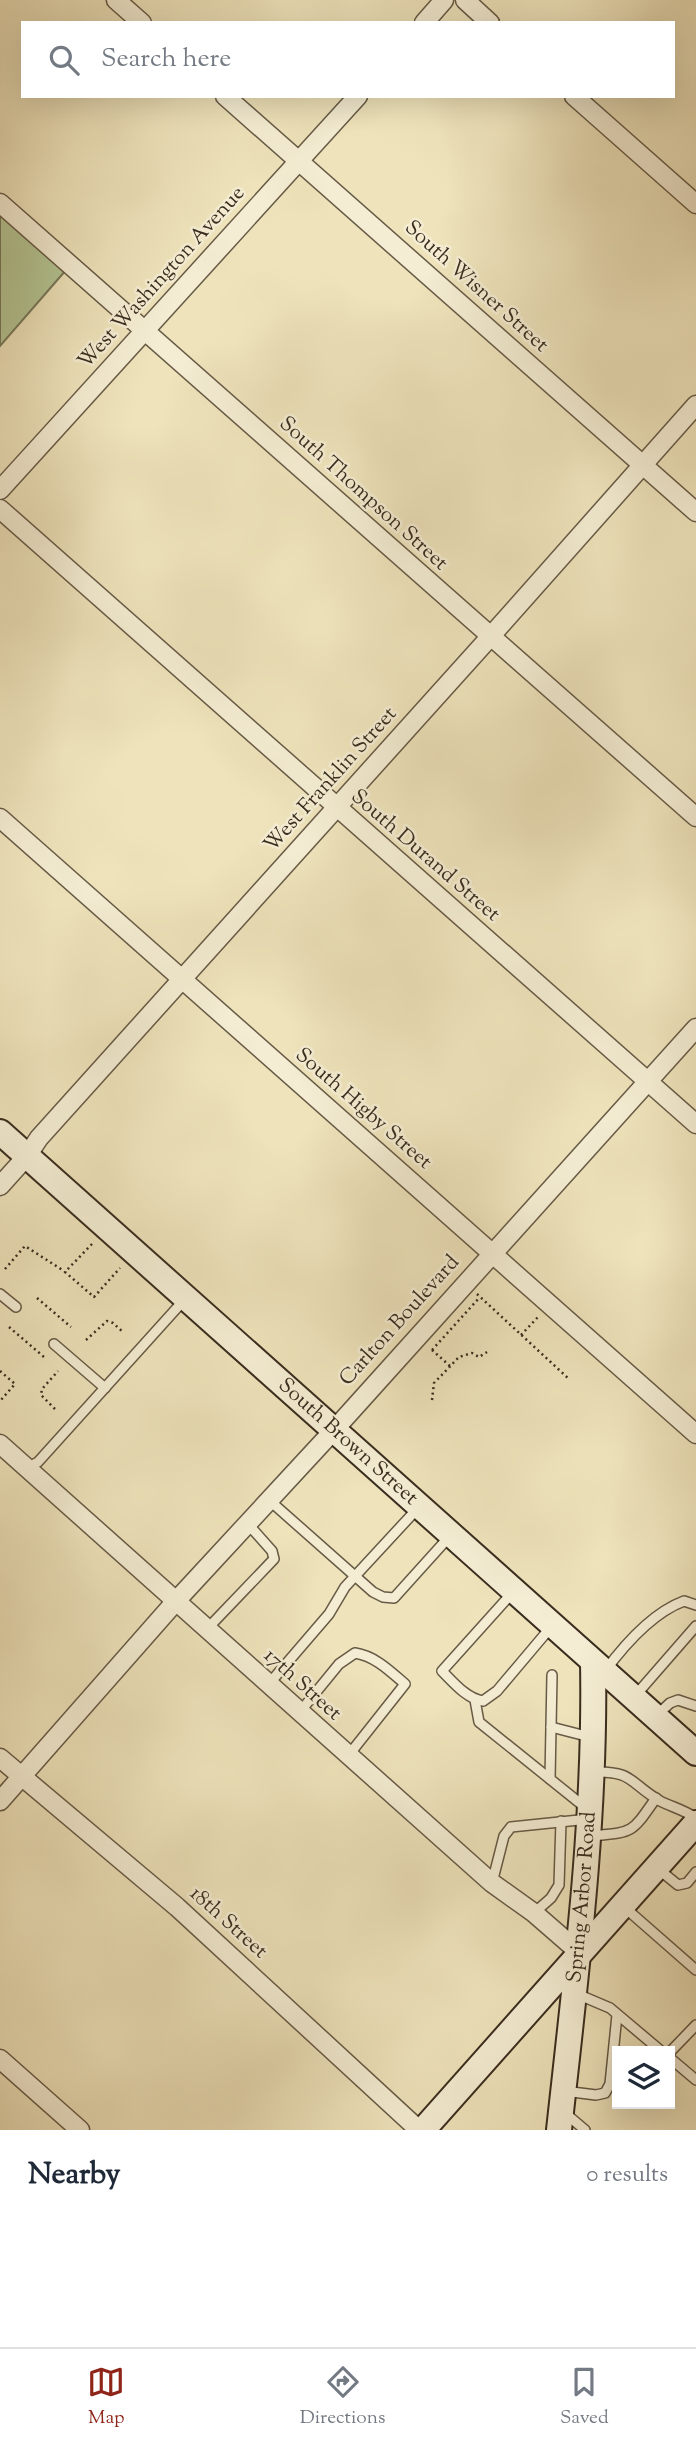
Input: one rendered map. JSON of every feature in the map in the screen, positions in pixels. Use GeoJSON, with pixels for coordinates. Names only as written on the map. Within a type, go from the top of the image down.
{"type":"FeatureCollection","features":[{"type":"Feature","properties":{"kind":"main road","name":"South Brown Street"},"geometry":{"type":"LineString","coordinates":[[0,1132],[696,1753]]}},
{"type":"Feature","properties":{"kind":"main road","name":"Spring Arbor Road"},"geometry":{"type":"LineString","coordinates":[[561,2110],[580,1953],[599,1667]]}},
{"type":"Feature","properties":{"kind":"main road"},"geometry":{"type":"LineString","coordinates":[[421,2130],[696,1820]]}},
{"type":"Feature","properties":{"kind":"street"},"geometry":{"type":"LineString","coordinates":[[116,0],[140,21]]}},
{"type":"Feature","properties":{"kind":"street"},"geometry":{"type":"LineString","coordinates":[[426,21],[444,0]]}},
{"type":"Feature","properties":{"kind":"street"},"geometry":{"type":"LineString","coordinates":[[465,0],[488,21]]}},
{"type":"Feature","properties":{"kind":"street","name":"South Wisner Street"},"geometry":{"type":"LineString","coordinates":[[227,98],[696,512]]}},
{"type":"Feature","properties":{"kind":"street","name":"West Washington Avenue"},"geometry":{"type":"LineString","coordinates":[[0,490],[356,98]]}},
{"type":"Feature","properties":{"kind":"street"},"geometry":{"type":"LineString","coordinates":[[576,98],[696,204]]}},
{"type":"Feature","properties":{"kind":"street","name":"South Thompson Street"},"geometry":{"type":"LineString","coordinates":[[0,203],[696,817]]}},
{"type":"Feature","properties":{"kind":"street","name":"West Franklin Street"},"geometry":{"type":"LineString","coordinates":[[0,1186],[39,1138],[696,405]]}},
{"type":"Feature","properties":{"kind":"street","name":"South Durand Street"},"geometry":{"type":"LineString","coordinates":[[0,509],[696,1124]]}},
{"type":"Feature","properties":{"kind":"street","name":"South Higby Street"},"geometry":{"type":"LineString","coordinates":[[0,818],[696,1434]]}},
{"type":"Feature","properties":{"kind":"street","name":"Carlton Boulevard"},"geometry":{"type":"LineString","coordinates":[[0,1801],[176,1601],[696,1028]]}},
{"type":"Feature","properties":{"kind":"street","name":"17th Street"},"geometry":{"type":"LineString","coordinates":[[0,1444],[492,1883],[534,1913],[580,1953]]}},
{"type":"Feature","properties":{"kind":"street","name":"18th Street"},"geometry":{"type":"LineString","coordinates":[[0,1758],[177,1907],[421,2130]]}},
{"type":"Feature","properties":{"kind":"street"},"geometry":{"type":"LineString","coordinates":[[0,2059],[80,2130]]}},
{"type":"Feature","properties":{"kind":"lane"},"geometry":{"type":"LineString","coordinates":[[0,1294],[16,1307]]}},
{"type":"Feature","properties":{"kind":"lane"},"geometry":{"type":"LineString","coordinates":[[26,1468],[38,1462],[186,1298]]}},
{"type":"Feature","properties":{"kind":"lane"},"geometry":{"type":"LineString","coordinates":[[54,1344],[105,1388]]}},
{"type":"Feature","properties":{"kind":"lane"},"geometry":{"type":"LineString","coordinates":[[270,1500],[373,1592],[383,1597],[394,1598],[451,1534]]}},
{"type":"Feature","properties":{"kind":"lane"},"geometry":{"type":"LineString","coordinates":[[268,1685],[329,1614],[355,1575],[420,1506]]}},
{"type":"Feature","properties":{"kind":"lane"},"geometry":{"type":"LineString","coordinates":[[207,1629],[274,1559],[272,1551],[247,1523]]}},
{"type":"Feature","properties":{"kind":"lane"},"geometry":{"type":"LineString","coordinates":[[514,1591],[442,1671],[475,1700],[484,1701],[496,1691],[552,1626]]}},
{"type":"Feature","properties":{"kind":"lane"},"geometry":{"type":"LineString","coordinates":[[599,1667],[672,1605],[684,1601],[696,1605]]}},
{"type":"Feature","properties":{"kind":"lane"},"geometry":{"type":"LineString","coordinates":[[633,1698],[696,1626]]}},
{"type":"Feature","properties":{"kind":"lane"},"geometry":{"type":"LineString","coordinates":[[299,1713],[339,1664],[355,1653],[368,1655],[405,1684],[348,1756]]}},
{"type":"Feature","properties":{"kind":"lane"},"geometry":{"type":"LineString","coordinates":[[550,1779],[552,1675]]}},
{"type":"Feature","properties":{"kind":"lane"},"geometry":{"type":"LineString","coordinates":[[475,1700],[479,1722],[550,1779],[590,1822]]}},
{"type":"Feature","properties":{"kind":"lane"},"geometry":{"type":"LineString","coordinates":[[655,1717],[670,1703],[678,1700],[696,1706]]}},
{"type":"Feature","properties":{"kind":"lane"},"geometry":{"type":"LineString","coordinates":[[551,1727],[593,1738]]}},
{"type":"Feature","properties":{"kind":"lane"},"geometry":{"type":"LineString","coordinates":[[592,1773],[615,1772],[625,1775],[656,1798],[696,1820]]}},
{"type":"Feature","properties":{"kind":"lane"},"geometry":{"type":"LineString","coordinates":[[492,1883],[504,1836],[511,1827],[561,1821],[590,1822],[626,1832],[636,1826],[656,1798]]}},
{"type":"Feature","properties":{"kind":"lane"},"geometry":{"type":"LineString","coordinates":[[534,1913],[551,1898],[559,1885],[561,1821]]}},
{"type":"Feature","properties":{"kind":"lane"},"geometry":{"type":"LineString","coordinates":[[656,1867],[678,1885],[687,1883],[696,1872]]}},
{"type":"Feature","properties":{"kind":"lane"},"geometry":{"type":"LineString","coordinates":[[622,1905],[696,1970]]}},
{"type":"Feature","properties":{"kind":"lane"},"geometry":{"type":"LineString","coordinates":[[574,1993],[610,2008],[655,2046]]}},
{"type":"Feature","properties":{"kind":"lane"},"geometry":{"type":"LineString","coordinates":[[585,2130],[561,2110],[605,2093],[610,2084],[617,2015]]}},
{"type":"Feature","properties":{"kind":"lane"},"geometry":{"type":"LineString","coordinates":[[675,2047],[696,2025]]}},
{"type":"Feature","properties":{"kind":"lane"},"geometry":{"type":"LineString","coordinates":[[675,2062],[696,2080]]}},
{"type":"Feature","properties":{"kind":"path"},"geometry":{"type":"LineString","coordinates":[[65,1272],[92,1244]]}},
{"type":"Feature","properties":{"kind":"path"},"geometry":{"type":"LineString","coordinates":[[5,1269],[25,1246],[65,1272],[94,1297],[120,1268]]}},
{"type":"Feature","properties":{"kind":"path"},"geometry":{"type":"LineString","coordinates":[[475,1292],[569,1379]]}},
{"type":"Feature","properties":{"kind":"path"},"geometry":{"type":"LineString","coordinates":[[37,1297],[71,1327]]}},
{"type":"Feature","properties":{"kind":"path"},"geometry":{"type":"LineString","coordinates":[[432,1350],[480,1297]]}},
{"type":"Feature","properties":{"kind":"path"},"geometry":{"type":"LineString","coordinates":[[521,1335],[542,1312]]}},
{"type":"Feature","properties":{"kind":"path"},"geometry":{"type":"LineString","coordinates":[[86,1340],[107,1321],[124,1333]]}},
{"type":"Feature","properties":{"kind":"path"},"geometry":{"type":"LineString","coordinates":[[9,1327],[44,1357]]}},
{"type":"Feature","properties":{"kind":"path"},"geometry":{"type":"LineString","coordinates":[[427,1346],[450,1366]]}},
{"type":"Feature","properties":{"kind":"path"},"geometry":{"type":"LineString","coordinates":[[432,1400],[434,1383],[458,1357],[472,1353],[479,1357],[487,1352]]}},
{"type":"Feature","properties":{"kind":"path"},"geometry":{"type":"LineString","coordinates":[[0,1371],[15,1384],[0,1401]]}},
{"type":"Feature","properties":{"kind":"path"},"geometry":{"type":"LineString","coordinates":[[55,1409],[41,1395],[42,1389],[58,1371]]}},
{"type":"Feature","properties":{"kind":"green space"},"geometry":{"type":"Polygon","coordinates":[[[0,213],[66,270],[0,346],[0,213]]]}}]}
